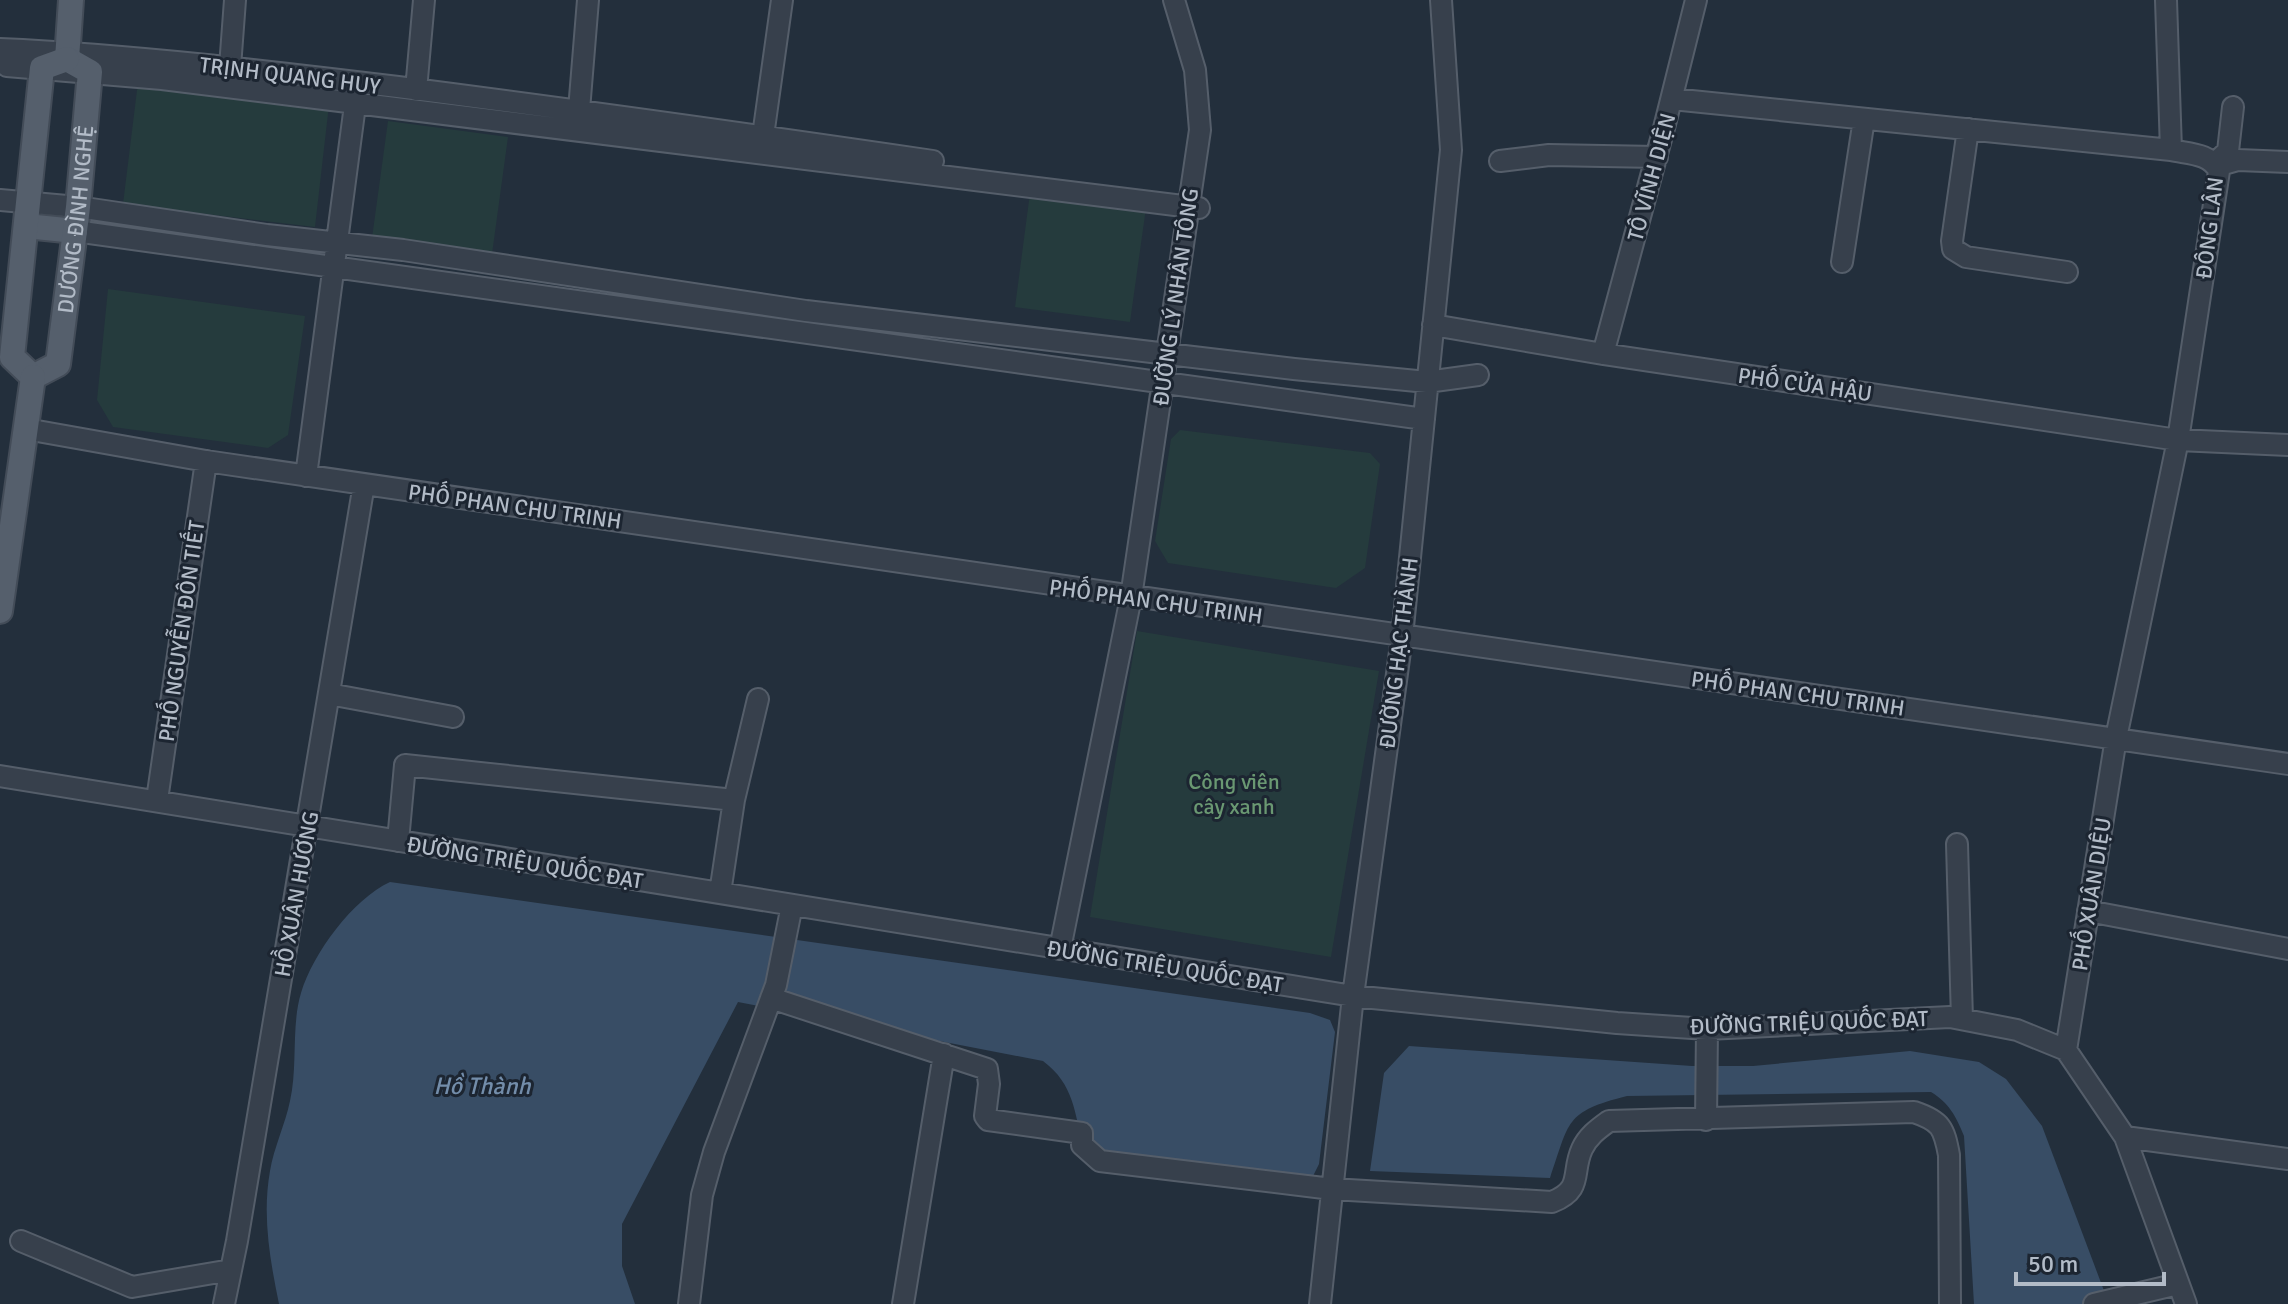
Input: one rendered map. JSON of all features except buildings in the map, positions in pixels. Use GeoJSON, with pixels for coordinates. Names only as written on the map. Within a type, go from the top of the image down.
{"type":"FeatureCollection","features":[{"type":"Feature","properties":{"kind":"main road"},"geometry":{"type":"LineString","coordinates":[[67,55],[71,0]]}},
{"type":"Feature","properties":{"kind":"main road"},"geometry":{"type":"LineString","coordinates":[[0,611],[33,377],[12,357],[42,68],[67,55]]}},
{"type":"Feature","properties":{"kind":"main road"},"geometry":{"type":"LineString","coordinates":[[67,55],[90,72]]}},
{"type":"Feature","properties":{"kind":"main road","name":"DƯƠNG ĐÌNH NGHỆ"},"geometry":{"type":"LineString","coordinates":[[33,377],[58,364],[78,207],[90,72]]}},
{"type":"Feature","properties":{"kind":"main road"},"geometry":{"type":"LineString","coordinates":[[26,226],[75,231]]}},
{"type":"Feature","properties":{"kind":"street"},"geometry":{"type":"LineString","coordinates":[[230,67],[235,0]]}},
{"type":"Feature","properties":{"kind":"street"},"geometry":{"type":"LineString","coordinates":[[416,90],[424,0]]}},
{"type":"Feature","properties":{"kind":"street"},"geometry":{"type":"LineString","coordinates":[[579,110],[588,0]]}},
{"type":"Feature","properties":{"kind":"street"},"geometry":{"type":"LineString","coordinates":[[763,136],[782,0]]}},
{"type":"Feature","properties":{"kind":"street","name":"ĐƯỜNG HẠC THÀNH"},"geometry":{"type":"LineString","coordinates":[[1320,1304],[1353,996],[1402,637],[1451,150],[1441,0]]}},
{"type":"Feature","properties":{"kind":"street","name":"TÔ VĨNH DIỆN"},"geometry":{"type":"LineString","coordinates":[[1603,354],[1696,0]]}},
{"type":"Feature","properties":{"kind":"street"},"geometry":{"type":"LineString","coordinates":[[2166,0],[2171,150]]}},
{"type":"Feature","properties":{"kind":"street","name":"ĐƯỜNG LÝ NHÂN TÔNG"},"geometry":{"type":"LineString","coordinates":[[1060,949],[1131,597],[1166,353],[1193,204],[1200,130],[1195,70],[1181,1]]}},
{"type":"Feature","properties":{"kind":"street","name":"TRỊNH QUANG HUY"},"geometry":{"type":"LineString","coordinates":[[4,57],[67,55],[230,67],[357,93],[416,90],[579,110],[1193,204]]}},
{"type":"Feature","properties":{"kind":"street"},"geometry":{"type":"LineString","coordinates":[[4,57],[42,68],[357,93],[1193,204]]}},
{"type":"Feature","properties":{"kind":"street"},"geometry":{"type":"LineString","coordinates":[[306,476],[357,93]]}},
{"type":"Feature","properties":{"kind":"street","name":"ĐÔNG LÂN"},"geometry":{"type":"LineString","coordinates":[[1672,99],[2171,150],[2207,157],[2216,165],[2219,171],[2178,440],[2116,738]]}},
{"type":"Feature","properties":{"kind":"street"},"geometry":{"type":"LineString","coordinates":[[2216,165],[2228,151],[2233,107]]}},
{"type":"Feature","properties":{"kind":"street"},"geometry":{"type":"LineString","coordinates":[[1842,262],[1864,119]]}},
{"type":"Feature","properties":{"kind":"street"},"geometry":{"type":"LineString","coordinates":[[1968,129],[1953,249],[1966,257],[2067,272]]}},
{"type":"Feature","properties":{"kind":"street"},"geometry":{"type":"LineString","coordinates":[[1500,161],[1549,155],[1657,157]]}},
{"type":"Feature","properties":{"kind":"street"},"geometry":{"type":"LineString","coordinates":[[2216,165],[2238,160],[2288,162]]}},
{"type":"Feature","properties":{"kind":"street"},"geometry":{"type":"LineString","coordinates":[[0,200],[78,207],[252,233],[337,242],[806,311],[1294,369],[1427,382],[1478,375]]}},
{"type":"Feature","properties":{"kind":"street"},"geometry":{"type":"LineString","coordinates":[[75,231],[1424,419]]}},
{"type":"Feature","properties":{"kind":"street","name":"PHỐ CỬA HẬU"},"geometry":{"type":"LineString","coordinates":[[1433,325],[1603,354],[2178,440],[2288,445]]}},
{"type":"Feature","properties":{"kind":"street","name":"PHỐ PHAN CHU TRINH"},"geometry":{"type":"LineString","coordinates":[[26,429],[306,476],[2288,764]]}},
{"type":"Feature","properties":{"kind":"street","name":"PHỐ NGUYỄN ĐÔN TIẾT"},"geometry":{"type":"LineString","coordinates":[[157,800],[206,461]]}},
{"type":"Feature","properties":{"kind":"street","name":"HỒ XUÂN HƯƠNG"},"geometry":{"type":"LineString","coordinates":[[224,1304],[364,484]]}},
{"type":"Feature","properties":{"kind":"street"},"geometry":{"type":"LineString","coordinates":[[329,694],[453,717]]}},
{"type":"Feature","properties":{"kind":"street"},"geometry":{"type":"LineString","coordinates":[[720,893],[734,800],[758,699]]}},
{"type":"Feature","properties":{"kind":"street","name":"PHỐ XUÂN DIỆU"},"geometry":{"type":"LineString","coordinates":[[2066,1050],[2116,738]]}},
{"type":"Feature","properties":{"kind":"street"},"geometry":{"type":"LineString","coordinates":[[398,841],[405,765],[734,800]]}},
{"type":"Feature","properties":{"kind":"street","name":"ĐƯỜNG TRIỆU QUỐC ĐẠT"},"geometry":{"type":"LineString","coordinates":[[0,776],[1353,996],[1707,1029],[1950,1017],[2017,1030],[2066,1050]]}},
{"type":"Feature","properties":{"kind":"street"},"geometry":{"type":"LineString","coordinates":[[1957,844],[1962,1019]]}},
{"type":"Feature","properties":{"kind":"street"},"geometry":{"type":"LineString","coordinates":[[689,1304],[705,1183],[774,992],[792,905]]}},
{"type":"Feature","properties":{"kind":"street"},"geometry":{"type":"LineString","coordinates":[[2088,911],[2288,949]]}},
{"type":"Feature","properties":{"kind":"street"},"geometry":{"type":"LineString","coordinates":[[774,992],[987,1069],[989,1084],[985,1116],[988,1120],[1082,1133],[1082,1145],[1100,1161],[1332,1189],[1552,1202],[1565,1196],[1576,1181],[1581,1150],[1592,1133],[1609,1121],[1914,1112],[1932,1118],[1945,1132],[1949,1155],[1950,1304]]}},
{"type":"Feature","properties":{"kind":"street"},"geometry":{"type":"LineString","coordinates":[[1706,1120],[1707,1029]]}},
{"type":"Feature","properties":{"kind":"street"},"geometry":{"type":"LineString","coordinates":[[2066,1050],[2125,1137],[2186,1304]]}},
{"type":"Feature","properties":{"kind":"street"},"geometry":{"type":"LineString","coordinates":[[903,1304],[944,1054]]}},
{"type":"Feature","properties":{"kind":"street"},"geometry":{"type":"LineString","coordinates":[[2125,1137],[2288,1159]]}},
{"type":"Feature","properties":{"kind":"street"},"geometry":{"type":"LineString","coordinates":[[21,1241],[132,1287],[231,1270]]}},
{"type":"Feature","properties":{"kind":"street"},"geometry":{"type":"LineString","coordinates":[[2094,1304],[2178,1284]]}},
{"type":"Feature","properties":{"kind":"green space"},"geometry":{"type":"Polygon","coordinates":[[[138,82],[329,105],[315,227],[123,204],[138,82]]]}},
{"type":"Feature","properties":{"kind":"green space"},"geometry":{"type":"Polygon","coordinates":[[[388,121],[508,137],[492,254],[372,238],[388,121]]]}},
{"type":"Feature","properties":{"kind":"green space"},"geometry":{"type":"Polygon","coordinates":[[[1030,193],[1146,208],[1130,322],[1015,307],[1030,193]]]}},
{"type":"Feature","properties":{"kind":"green space"},"geometry":{"type":"Polygon","coordinates":[[[108,289],[305,316],[288,435],[268,448],[113,427],[97,400],[108,289]]]}},
{"type":"Feature","properties":{"kind":"green space"},"geometry":{"type":"Polygon","coordinates":[[[1180,430],[1370,453],[1380,464],[1365,568],[1336,588],[1168,563],[1155,541],[1171,439],[1180,430]]]}},
{"type":"Feature","properties":{"kind":"green space","name":"Công viên cây xanh"},"geometry":{"type":"Polygon","coordinates":[[[1137,631],[1379,671],[1331,957],[1090,917],[1137,631]]]}},
{"type":"Feature","properties":{"kind":"water","name":"Hồ Thành"},"geometry":{"type":"Polygon","coordinates":[[[390,882],[1310,1013],[1330,1020],[1335,1032],[1319,1164],[1313,1176],[1298,1184],[1105,1159],[1083,1148],[1067,1089],[1043,1061],[738,1002],[622,1224],[622,1266],[635,1304],[279,1304],[268,1238],[268,1188],[292,1088],[296,1019],[301,993],[315,961],[336,929],[362,901],[390,882]]]}},
{"type":"Feature","properties":{"kind":"water"},"geometry":{"type":"Polygon","coordinates":[[[1409,1046],[1692,1066],[1753,1066],[1910,1051],[1979,1062],[2006,1079],[2042,1126],[2109,1304],[1974,1304],[1964,1136],[1951,1111],[1931,1092],[1627,1096],[1591,1108],[1572,1122],[1550,1178],[1370,1171],[1384,1073],[1409,1046]]]}}]}
